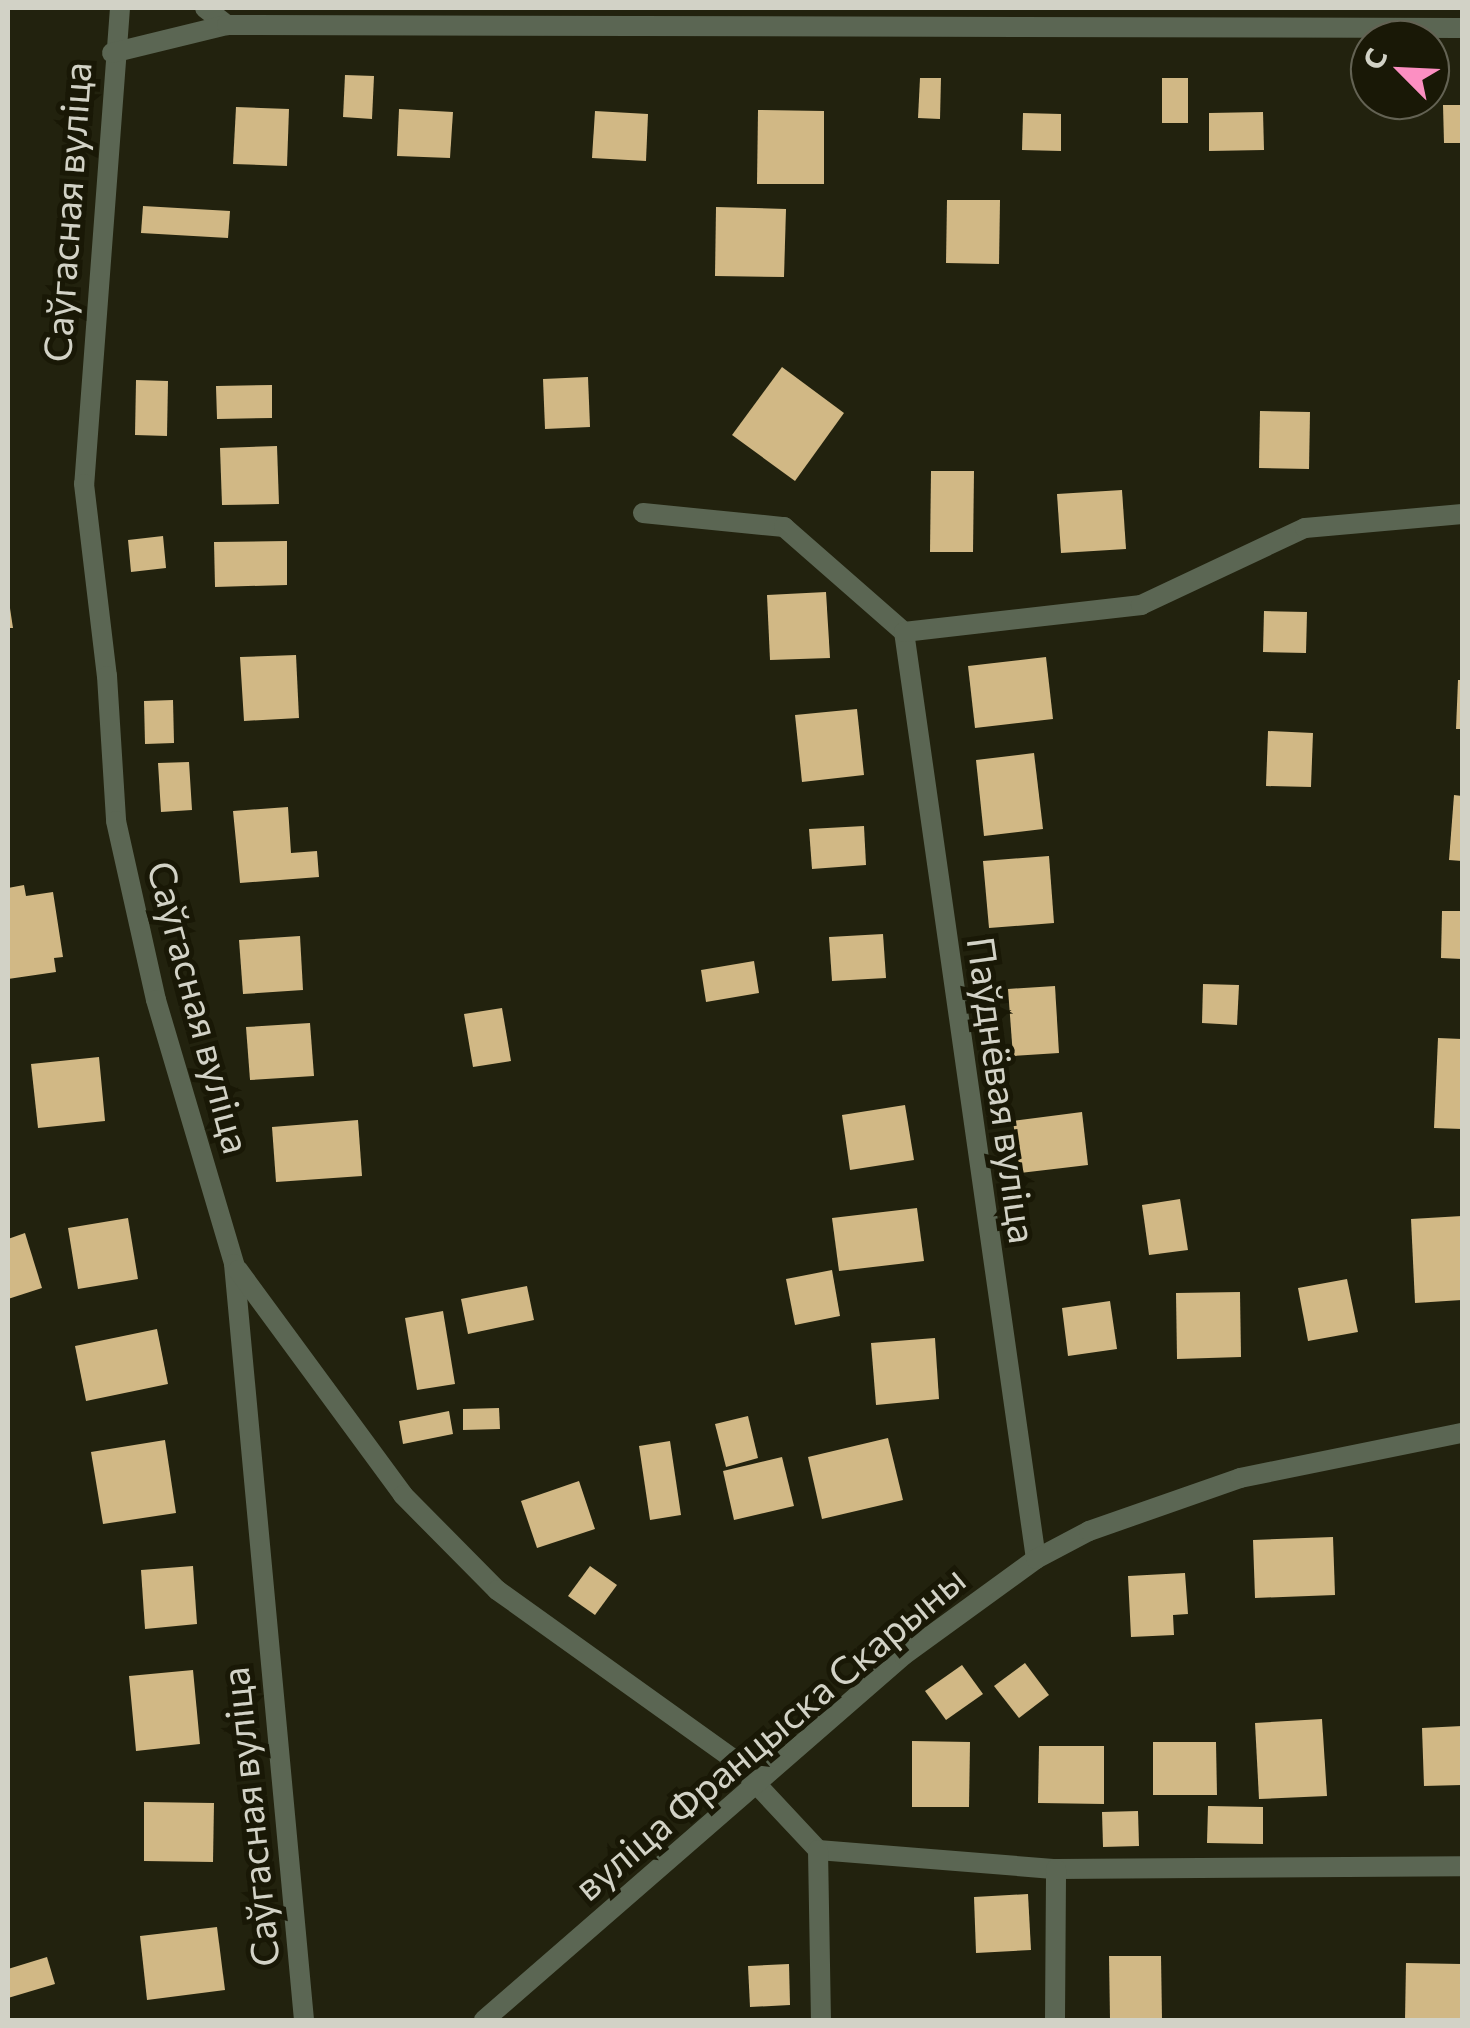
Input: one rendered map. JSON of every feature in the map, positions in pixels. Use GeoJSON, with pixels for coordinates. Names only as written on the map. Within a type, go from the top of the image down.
{"type":"FeatureCollection","features":[{"type":"Feature","properties":{"kind":"street","name":"Саўгасная вуліца"},"geometry":{"type":"LineString","coordinates":[[120,8],[112,53],[84,484],[116,822],[156,1000],[234,1264],[304,2020]]}},
{"type":"Feature","properties":{"kind":"street"},"geometry":{"type":"LineString","coordinates":[[205,8],[227,25]]}},
{"type":"Feature","properties":{"kind":"street"},"geometry":{"type":"LineString","coordinates":[[112,53],[227,25],[1462,28]]}},
{"type":"Feature","properties":{"kind":"street"},"geometry":{"type":"LineString","coordinates":[[642,514],[784,526],[904,632],[1142,605],[1305,528],[1462,514]]}},
{"type":"Feature","properties":{"kind":"street","name":"Паўднёвая вуліца"},"geometry":{"type":"LineString","coordinates":[[904,632],[1036,1558]]}},
{"type":"Feature","properties":{"kind":"street"},"geometry":{"type":"LineString","coordinates":[[234,1264],[403,1496],[497,1590],[755,1780],[818,1850],[821,2020]]}},
{"type":"Feature","properties":{"kind":"street","name":"вуліца Францыска Скарыны"},"geometry":{"type":"LineString","coordinates":[[484,2020],[755,1780],[904,1656],[1036,1558],[1090,1531],[1240,1478],[1462,1433]]}},
{"type":"Feature","properties":{"kind":"street"},"geometry":{"type":"LineString","coordinates":[[818,1850],[1056,1870],[1462,1866]]}},
{"type":"Feature","properties":{"kind":"street"},"geometry":{"type":"LineString","coordinates":[[1055,2020],[1056,1870]]}},
{"type":"Feature","properties":{"kind":"building"},"geometry":{"type":"Polygon","coordinates":[[[345,75],[374,76],[372,119],[343,117],[345,75]]]}},
{"type":"Feature","properties":{"kind":"building"},"geometry":{"type":"Polygon","coordinates":[[[920,78],[941,78],[940,119],[918,118],[920,78]]]}},
{"type":"Feature","properties":{"kind":"building"},"geometry":{"type":"Polygon","coordinates":[[[1162,78],[1188,78],[1188,123],[1162,123],[1162,78]]]}},
{"type":"Feature","properties":{"kind":"building"},"geometry":{"type":"Polygon","coordinates":[[[1450,105],[1462,105],[1462,143],[1444,143],[1443,120],[1450,120],[1450,105]]]}},
{"type":"Feature","properties":{"kind":"building"},"geometry":{"type":"Polygon","coordinates":[[[236,107],[289,109],[287,166],[233,164],[236,107]]]}},
{"type":"Feature","properties":{"kind":"building"},"geometry":{"type":"Polygon","coordinates":[[[399,109],[453,112],[450,158],[397,156],[399,109]]]}},
{"type":"Feature","properties":{"kind":"building"},"geometry":{"type":"Polygon","coordinates":[[[758,110],[824,111],[824,184],[757,184],[758,110]]]}},
{"type":"Feature","properties":{"kind":"building"},"geometry":{"type":"Polygon","coordinates":[[[595,111],[648,114],[646,161],[592,158],[595,111]]]}},
{"type":"Feature","properties":{"kind":"building"},"geometry":{"type":"Polygon","coordinates":[[[1263,112],[1264,150],[1209,151],[1209,113],[1263,112]]]}},
{"type":"Feature","properties":{"kind":"building"},"geometry":{"type":"Polygon","coordinates":[[[1023,113],[1061,114],[1061,151],[1022,150],[1023,113]]]}},
{"type":"Feature","properties":{"kind":"building"},"geometry":{"type":"Polygon","coordinates":[[[947,200],[1000,200],[999,264],[946,263],[947,200]]]}},
{"type":"Feature","properties":{"kind":"building"},"geometry":{"type":"Polygon","coordinates":[[[143,206],[230,211],[228,238],[141,233],[143,206]]]}},
{"type":"Feature","properties":{"kind":"building"},"geometry":{"type":"Polygon","coordinates":[[[716,207],[786,209],[784,277],[715,276],[716,207]]]}},
{"type":"Feature","properties":{"kind":"building"},"geometry":{"type":"Polygon","coordinates":[[[782,367],[844,413],[795,481],[732,435],[782,367]]]}},
{"type":"Feature","properties":{"kind":"building"},"geometry":{"type":"Polygon","coordinates":[[[588,377],[590,427],[545,429],[543,379],[588,377]]]}},
{"type":"Feature","properties":{"kind":"building"},"geometry":{"type":"Polygon","coordinates":[[[136,380],[168,381],[167,436],[135,435],[136,380]]]}},
{"type":"Feature","properties":{"kind":"building"},"geometry":{"type":"Polygon","coordinates":[[[272,385],[272,418],[217,419],[216,386],[272,385]]]}},
{"type":"Feature","properties":{"kind":"building"},"geometry":{"type":"Polygon","coordinates":[[[1260,411],[1310,412],[1309,469],[1259,468],[1260,411]]]}},
{"type":"Feature","properties":{"kind":"building"},"geometry":{"type":"Polygon","coordinates":[[[277,446],[279,504],[222,505],[220,448],[277,446]]]}},
{"type":"Feature","properties":{"kind":"building"},"geometry":{"type":"Polygon","coordinates":[[[931,471],[974,471],[973,552],[930,552],[931,471]]]}},
{"type":"Feature","properties":{"kind":"building"},"geometry":{"type":"Polygon","coordinates":[[[1122,490],[1126,549],[1061,553],[1057,494],[1122,490]]]}},
{"type":"Feature","properties":{"kind":"building"},"geometry":{"type":"Polygon","coordinates":[[[163,536],[166,568],[131,572],[128,540],[163,536]]]}},
{"type":"Feature","properties":{"kind":"building"},"geometry":{"type":"Polygon","coordinates":[[[287,541],[287,585],[215,587],[214,542],[287,541]]]}},
{"type":"Feature","properties":{"kind":"building"},"geometry":{"type":"Polygon","coordinates":[[[826,592],[830,658],[770,660],[767,595],[826,592]]]}},
{"type":"Feature","properties":{"kind":"building"},"geometry":{"type":"Polygon","coordinates":[[[8,595],[13,628],[8,628],[8,595]]]}},
{"type":"Feature","properties":{"kind":"building"},"geometry":{"type":"Polygon","coordinates":[[[1264,611],[1307,612],[1306,653],[1263,652],[1264,611]]]}},
{"type":"Feature","properties":{"kind":"building"},"geometry":{"type":"Polygon","coordinates":[[[296,655],[299,718],[244,721],[240,657],[296,655]]]}},
{"type":"Feature","properties":{"kind":"building"},"geometry":{"type":"Polygon","coordinates":[[[1046,657],[1053,719],[975,728],[968,666],[1046,657]]]}},
{"type":"Feature","properties":{"kind":"building"},"geometry":{"type":"Polygon","coordinates":[[[1458,680],[1462,680],[1462,729],[1456,729],[1458,680]]]}},
{"type":"Feature","properties":{"kind":"building"},"geometry":{"type":"Polygon","coordinates":[[[173,700],[174,743],[145,744],[144,701],[173,700]]]}},
{"type":"Feature","properties":{"kind":"building"},"geometry":{"type":"Polygon","coordinates":[[[857,709],[864,775],[802,782],[795,715],[857,709]]]}},
{"type":"Feature","properties":{"kind":"building"},"geometry":{"type":"Polygon","coordinates":[[[1268,731],[1313,733],[1311,787],[1266,786],[1268,731]]]}},
{"type":"Feature","properties":{"kind":"building"},"geometry":{"type":"Polygon","coordinates":[[[1034,753],[1043,829],[984,836],[976,760],[1034,753]]]}},
{"type":"Feature","properties":{"kind":"building"},"geometry":{"type":"Polygon","coordinates":[[[189,762],[192,810],[161,812],[158,763],[189,762]]]}},
{"type":"Feature","properties":{"kind":"building"},"geometry":{"type":"Polygon","coordinates":[[[1454,795],[1462,796],[1462,861],[1449,860],[1454,795]]]}},
{"type":"Feature","properties":{"kind":"building"},"geometry":{"type":"Polygon","coordinates":[[[288,807],[291,853],[317,851],[319,877],[240,883],[233,811],[288,807]]]}},
{"type":"Feature","properties":{"kind":"building"},"geometry":{"type":"Polygon","coordinates":[[[864,826],[866,865],[812,869],[809,829],[864,826]]]}},
{"type":"Feature","properties":{"kind":"building"},"geometry":{"type":"Polygon","coordinates":[[[1049,856],[1054,923],[989,928],[983,861],[1049,856]]]}},
{"type":"Feature","properties":{"kind":"building"},"geometry":{"type":"Polygon","coordinates":[[[24,885],[26,896],[53,892],[63,957],[54,958],[56,972],[8,979],[8,888],[24,885]]]}},
{"type":"Feature","properties":{"kind":"building"},"geometry":{"type":"Polygon","coordinates":[[[1442,911],[1462,911],[1462,959],[1441,958],[1442,911]]]}},
{"type":"Feature","properties":{"kind":"building"},"geometry":{"type":"Polygon","coordinates":[[[883,934],[886,978],[832,981],[829,937],[883,934]]]}},
{"type":"Feature","properties":{"kind":"building"},"geometry":{"type":"Polygon","coordinates":[[[300,936],[303,990],[243,994],[239,940],[300,936]]]}},
{"type":"Feature","properties":{"kind":"building"},"geometry":{"type":"Polygon","coordinates":[[[754,961],[759,993],[706,1002],[701,970],[754,961]]]}},
{"type":"Feature","properties":{"kind":"building"},"geometry":{"type":"Polygon","coordinates":[[[1203,984],[1239,985],[1237,1025],[1202,1023],[1203,984]]]}},
{"type":"Feature","properties":{"kind":"building"},"geometry":{"type":"Polygon","coordinates":[[[1055,986],[1059,1053],[1013,1056],[1008,989],[1055,986]]]}},
{"type":"Feature","properties":{"kind":"building"},"geometry":{"type":"Polygon","coordinates":[[[502,1008],[511,1061],[473,1067],[464,1014],[502,1008]]]}},
{"type":"Feature","properties":{"kind":"building"},"geometry":{"type":"Polygon","coordinates":[[[310,1023],[314,1076],[250,1080],[246,1027],[310,1023]]]}},
{"type":"Feature","properties":{"kind":"building"},"geometry":{"type":"Polygon","coordinates":[[[1438,1038],[1462,1039],[1462,1129],[1434,1128],[1438,1038]]]}},
{"type":"Feature","properties":{"kind":"building"},"geometry":{"type":"Polygon","coordinates":[[[99,1057],[105,1121],[38,1128],[31,1064],[99,1057]]]}},
{"type":"Feature","properties":{"kind":"building"},"geometry":{"type":"Polygon","coordinates":[[[905,1105],[914,1160],[850,1170],[842,1115],[905,1105]]]}},
{"type":"Feature","properties":{"kind":"building"},"geometry":{"type":"Polygon","coordinates":[[[1082,1112],[1088,1165],[1020,1173],[1013,1121],[1082,1112]]]}},
{"type":"Feature","properties":{"kind":"building"},"geometry":{"type":"Polygon","coordinates":[[[358,1120],[362,1176],[276,1182],[272,1127],[358,1120]]]}},
{"type":"Feature","properties":{"kind":"building"},"geometry":{"type":"Polygon","coordinates":[[[1180,1199],[1188,1250],[1149,1255],[1142,1205],[1180,1199]]]}},
{"type":"Feature","properties":{"kind":"building"},"geometry":{"type":"Polygon","coordinates":[[[917,1208],[924,1261],[839,1271],[832,1218],[917,1208]]]}},
{"type":"Feature","properties":{"kind":"building"},"geometry":{"type":"Polygon","coordinates":[[[1462,1216],[1462,1300],[1415,1303],[1411,1219],[1462,1216]]]}},
{"type":"Feature","properties":{"kind":"building"},"geometry":{"type":"Polygon","coordinates":[[[128,1218],[138,1279],[78,1289],[68,1228],[128,1218]]]}},
{"type":"Feature","properties":{"kind":"building"},"geometry":{"type":"Polygon","coordinates":[[[25,1233],[42,1288],[8,1299],[8,1239],[25,1233]]]}},
{"type":"Feature","properties":{"kind":"building"},"geometry":{"type":"Polygon","coordinates":[[[832,1270],[840,1316],[795,1325],[786,1279],[832,1270]]]}},
{"type":"Feature","properties":{"kind":"building"},"geometry":{"type":"Polygon","coordinates":[[[1347,1279],[1358,1332],[1308,1341],[1298,1288],[1347,1279]]]}},
{"type":"Feature","properties":{"kind":"building"},"geometry":{"type":"Polygon","coordinates":[[[527,1286],[534,1320],[468,1334],[461,1299],[527,1286]]]}},
{"type":"Feature","properties":{"kind":"building"},"geometry":{"type":"Polygon","coordinates":[[[1240,1292],[1241,1357],[1177,1359],[1176,1293],[1240,1292]]]}},
{"type":"Feature","properties":{"kind":"building"},"geometry":{"type":"Polygon","coordinates":[[[1110,1301],[1117,1349],[1068,1356],[1062,1308],[1110,1301]]]}},
{"type":"Feature","properties":{"kind":"building"},"geometry":{"type":"Polygon","coordinates":[[[443,1311],[455,1384],[417,1390],[405,1318],[443,1311]]]}},
{"type":"Feature","properties":{"kind":"building"},"geometry":{"type":"Polygon","coordinates":[[[157,1329],[168,1384],[86,1401],[75,1346],[157,1329]]]}},
{"type":"Feature","properties":{"kind":"building"},"geometry":{"type":"Polygon","coordinates":[[[935,1338],[939,1399],[876,1405],[871,1343],[935,1338]]]}},
{"type":"Feature","properties":{"kind":"building"},"geometry":{"type":"Polygon","coordinates":[[[499,1408],[500,1429],[463,1430],[463,1409],[499,1408]]]}},
{"type":"Feature","properties":{"kind":"building"},"geometry":{"type":"Polygon","coordinates":[[[449,1411],[453,1434],[403,1444],[399,1421],[449,1411]]]}},
{"type":"Feature","properties":{"kind":"building"},"geometry":{"type":"Polygon","coordinates":[[[748,1416],[758,1458],[726,1467],[715,1424],[748,1416]]]}},
{"type":"Feature","properties":{"kind":"building"},"geometry":{"type":"Polygon","coordinates":[[[888,1438],[903,1500],[822,1519],[808,1457],[888,1438]]]}},
{"type":"Feature","properties":{"kind":"building"},"geometry":{"type":"Polygon","coordinates":[[[165,1440],[176,1513],[103,1524],[91,1452],[165,1440]]]}},
{"type":"Feature","properties":{"kind":"building"},"geometry":{"type":"Polygon","coordinates":[[[670,1441],[681,1515],[650,1520],[639,1446],[670,1441]]]}},
{"type":"Feature","properties":{"kind":"building"},"geometry":{"type":"Polygon","coordinates":[[[782,1457],[794,1506],[734,1520],[723,1471],[782,1457]]]}},
{"type":"Feature","properties":{"kind":"building"},"geometry":{"type":"Polygon","coordinates":[[[579,1481],[595,1529],[537,1548],[521,1501],[579,1481]]]}},
{"type":"Feature","properties":{"kind":"building"},"geometry":{"type":"Polygon","coordinates":[[[1333,1537],[1335,1595],[1255,1598],[1253,1540],[1333,1537]]]}},
{"type":"Feature","properties":{"kind":"building"},"geometry":{"type":"Polygon","coordinates":[[[193,1566],[197,1624],[145,1629],[141,1570],[193,1566]]]}},
{"type":"Feature","properties":{"kind":"building"},"geometry":{"type":"Polygon","coordinates":[[[590,1566],[617,1585],[595,1615],[568,1596],[590,1566]]]}},
{"type":"Feature","properties":{"kind":"building"},"geometry":{"type":"Polygon","coordinates":[[[1185,1573],[1188,1614],[1173,1615],[1174,1635],[1131,1637],[1128,1576],[1185,1573]]]}},
{"type":"Feature","properties":{"kind":"building"},"geometry":{"type":"Polygon","coordinates":[[[1025,1663],[1049,1695],[1019,1718],[994,1686],[1025,1663]]]}},
{"type":"Feature","properties":{"kind":"building"},"geometry":{"type":"Polygon","coordinates":[[[962,1665],[983,1694],[946,1720],[925,1691],[962,1665]]]}},
{"type":"Feature","properties":{"kind":"building"},"geometry":{"type":"Polygon","coordinates":[[[193,1670],[200,1744],[136,1751],[129,1676],[193,1670]]]}},
{"type":"Feature","properties":{"kind":"building"},"geometry":{"type":"Polygon","coordinates":[[[1322,1719],[1327,1796],[1259,1799],[1255,1723],[1322,1719]]]}},
{"type":"Feature","properties":{"kind":"building"},"geometry":{"type":"Polygon","coordinates":[[[1462,1726],[1462,1785],[1424,1786],[1422,1728],[1462,1726]]]}},
{"type":"Feature","properties":{"kind":"building"},"geometry":{"type":"Polygon","coordinates":[[[912,1741],[970,1742],[969,1807],[912,1807],[912,1741]]]}},
{"type":"Feature","properties":{"kind":"building"},"geometry":{"type":"Polygon","coordinates":[[[1153,1742],[1216,1742],[1217,1795],[1153,1795],[1153,1742]]]}},
{"type":"Feature","properties":{"kind":"building"},"geometry":{"type":"Polygon","coordinates":[[[1039,1746],[1104,1746],[1104,1804],[1038,1803],[1039,1746]]]}},
{"type":"Feature","properties":{"kind":"building"},"geometry":{"type":"Polygon","coordinates":[[[144,1802],[214,1803],[213,1862],[144,1861],[144,1802]]]}},
{"type":"Feature","properties":{"kind":"building"},"geometry":{"type":"Polygon","coordinates":[[[1208,1806],[1263,1807],[1263,1844],[1207,1843],[1208,1806]]]}},
{"type":"Feature","properties":{"kind":"building"},"geometry":{"type":"Polygon","coordinates":[[[1138,1811],[1139,1846],[1103,1847],[1102,1812],[1138,1811]]]}},
{"type":"Feature","properties":{"kind":"building"},"geometry":{"type":"Polygon","coordinates":[[[1028,1894],[1031,1950],[976,1953],[974,1897],[1028,1894]]]}},
{"type":"Feature","properties":{"kind":"building"},"geometry":{"type":"Polygon","coordinates":[[[217,1927],[225,1990],[147,2000],[140,1936],[217,1927]]]}},
{"type":"Feature","properties":{"kind":"building"},"geometry":{"type":"Polygon","coordinates":[[[1109,1956],[1161,1956],[1162,2020],[1110,2020],[1109,1956]]]}},
{"type":"Feature","properties":{"kind":"building"},"geometry":{"type":"Polygon","coordinates":[[[47,1957],[55,1984],[8,1998],[8,1969],[47,1957]]]}},
{"type":"Feature","properties":{"kind":"building"},"geometry":{"type":"Polygon","coordinates":[[[1406,1963],[1462,1964],[1462,2020],[1405,2020],[1406,1963]]]}},
{"type":"Feature","properties":{"kind":"building"},"geometry":{"type":"Polygon","coordinates":[[[789,1964],[790,2005],[750,2007],[748,1966],[789,1964]]]}}]}
